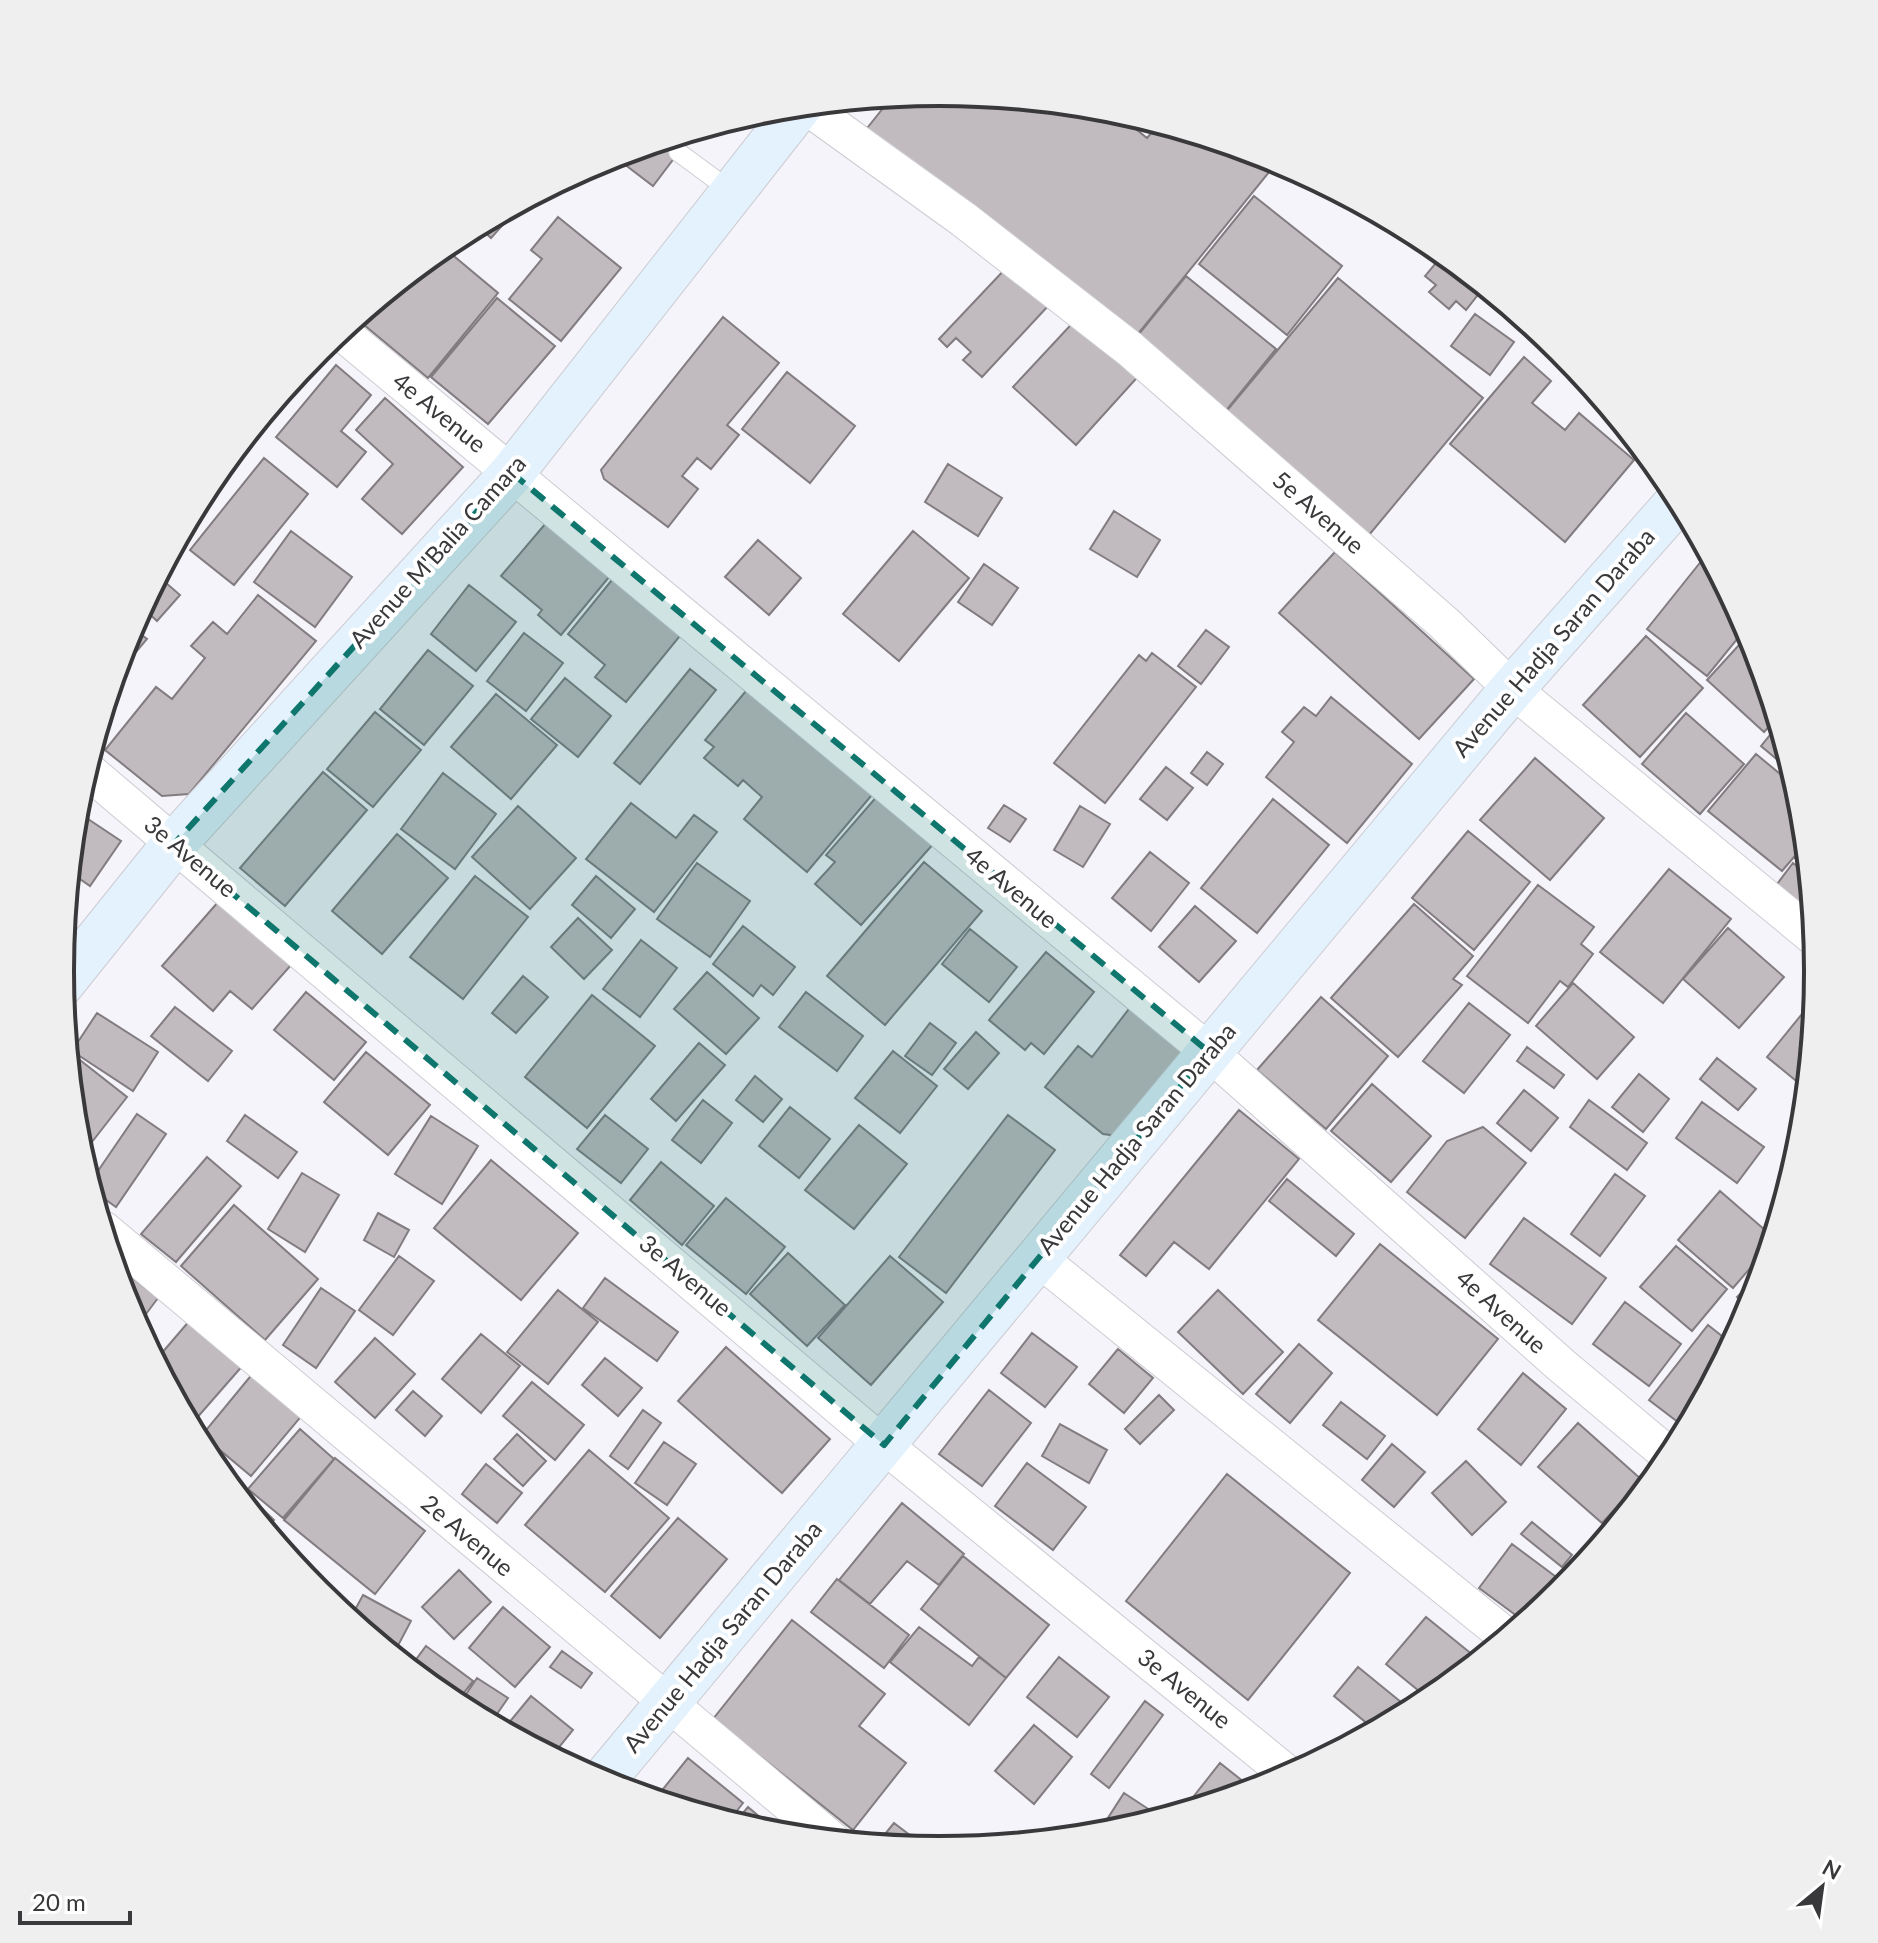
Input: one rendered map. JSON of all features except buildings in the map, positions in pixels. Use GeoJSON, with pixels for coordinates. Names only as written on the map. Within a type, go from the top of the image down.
{"type":"FeatureCollection","features":[{"type":"Feature","properties":{"kind":"main road","name":"Avenue M'Balia Camara"},"geometry":{"type":"LineString","coordinates":[[74,969],[174,844],[512,473],[789,120]]}},
{"type":"Feature","properties":{"kind":"main road","name":"Avenue Hadja Saran Daraba"},"geometry":{"type":"LineString","coordinates":[[610,1772],[1512,689],[1670,510]]}},
{"type":"Feature","properties":{"kind":"street","name":"5e Avenue"},"geometry":{"type":"LineString","coordinates":[[819,115],[963,219],[1130,349],[1444,623],[1512,689],[1802,928]]}},
{"type":"Feature","properties":{"kind":"street","name":"4e Avenue"},"geometry":{"type":"LineString","coordinates":[[350,339],[1209,1052],[1561,1365],[1660,1448]]}},
{"type":"Feature","properties":{"kind":"street","name":"3e Avenue"},"geometry":{"type":"LineString","coordinates":[[96,778],[884,1445],[1279,1767]]}},
{"type":"Feature","properties":{"kind":"street","name":"2e Avenue"},"geometry":{"type":"LineString","coordinates":[[117,1241],[817,1828]]}},
{"type":"Feature","properties":{"kind":"street"},"geometry":{"type":"LineString","coordinates":[[1037,1257],[1499,1630]]}},
{"type":"Feature","properties":{"kind":"lane"},"geometry":{"type":"LineString","coordinates":[[678,152],[731,191]]}},
{"type":"Feature","properties":{"kind":"highlighted area"},"geometry":{"type":"Polygon","coordinates":[[[512,473],[1209,1052],[884,1445],[174,844],[512,473]]]}}]}
